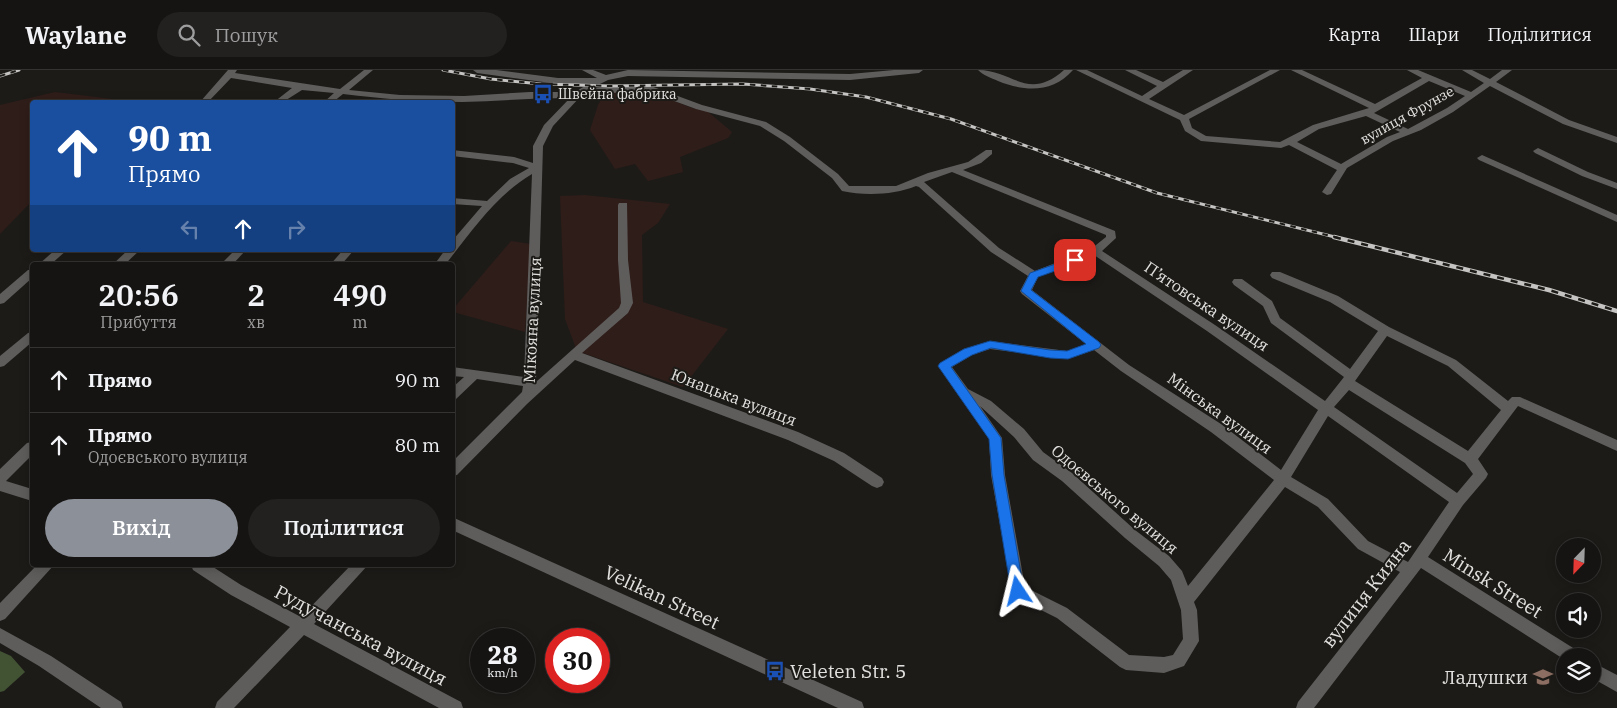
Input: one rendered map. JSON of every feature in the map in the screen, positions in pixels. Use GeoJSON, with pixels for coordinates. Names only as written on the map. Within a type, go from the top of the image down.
{"type":"FeatureCollection","features":[{"type":"Feature","properties":{"kind":"street"},"geometry":{"type":"LineString","coordinates":[[331,100],[369,70]]}},
{"type":"Feature","properties":{"kind":"street"},"geometry":{"type":"LineString","coordinates":[[477,70],[558,81],[599,80],[615,72],[717,72],[850,77],[919,70]]}},
{"type":"Feature","properties":{"kind":"street"},"geometry":{"type":"LineString","coordinates":[[586,70],[599,80]]}},
{"type":"Feature","properties":{"kind":"street"},"geometry":{"type":"LineString","coordinates":[[982,70],[1030,88],[1045,86],[1069,70]]}},
{"type":"Feature","properties":{"kind":"street"},"geometry":{"type":"LineString","coordinates":[[1080,70],[1184,118],[1188,129],[1204,139],[1281,145],[1290,142],[1311,129],[1367,113],[1429,77]]}},
{"type":"Feature","properties":{"kind":"street"},"geometry":{"type":"LineString","coordinates":[[1129,70],[1164,86]]}},
{"type":"Feature","properties":{"kind":"street"},"geometry":{"type":"LineString","coordinates":[[1143,99],[1189,70]]}},
{"type":"Feature","properties":{"kind":"street"},"geometry":{"type":"LineString","coordinates":[[1184,118],[1276,70]]}},
{"type":"Feature","properties":{"kind":"street"},"geometry":{"type":"LineString","coordinates":[[1295,70],[1376,108]]}},
{"type":"Feature","properties":{"kind":"street"},"geometry":{"type":"LineString","coordinates":[[1411,70],[1471,95]]}},
{"type":"Feature","properties":{"kind":"street"},"geometry":{"type":"LineString","coordinates":[[1466,70],[1566,122],[1617,140]]}},
{"type":"Feature","properties":{"kind":"street","name":"вулиця Фрунзе"},"geometry":{"type":"LineString","coordinates":[[1327,192],[1343,169],[1390,139],[1442,114],[1508,70]]}},
{"type":"Feature","properties":{"kind":"street"},"geometry":{"type":"LineString","coordinates":[[206,100],[231,73],[300,87],[398,100],[577,95],[592,92],[648,88],[699,107],[764,124],[788,139],[835,176],[846,189],[873,190],[898,188],[937,173],[955,170],[983,159],[989,152]]}},
{"type":"Feature","properties":{"kind":"street","name":"Мікояна вулиця"},"geometry":{"type":"LineString","coordinates":[[455,468],[522,401],[528,392],[530,382],[536,153],[544,132],[577,95],[599,80]]}},
{"type":"Feature","properties":{"kind":"street"},"geometry":{"type":"LineString","coordinates":[[281,100],[300,87]]}},
{"type":"Feature","properties":{"kind":"street"},"geometry":{"type":"LineString","coordinates":[[1367,113],[1408,132]]}},
{"type":"Feature","properties":{"kind":"street"},"geometry":{"type":"LineString","coordinates":[[1290,142],[1343,169]]}},
{"type":"Feature","properties":{"kind":"street"},"geometry":{"type":"LineString","coordinates":[[1538,151],[1585,174],[1617,186]]}},
{"type":"Feature","properties":{"kind":"street"},"geometry":{"type":"LineString","coordinates":[[455,153],[514,160],[537,167]]}},
{"type":"Feature","properties":{"kind":"street"},"geometry":{"type":"LineString","coordinates":[[1482,158],[1617,219]]}},
{"type":"Feature","properties":{"kind":"street"},"geometry":{"type":"LineString","coordinates":[[455,245],[489,204],[513,181],[537,167]]}},
{"type":"Feature","properties":{"kind":"street"},"geometry":{"type":"LineString","coordinates":[[916,182],[923,185],[995,250],[1034,275],[1095,251],[1111,238],[1110,233],[955,170]]}},
{"type":"Feature","properties":{"kind":"street"},"geometry":{"type":"LineString","coordinates":[[455,201],[489,204]]}},
{"type":"Feature","properties":{"kind":"street"},"geometry":{"type":"LineString","coordinates":[[522,401],[550,379],[624,310],[627,303],[623,260],[622,205]]}},
{"type":"Feature","properties":{"kind":"street","name":"П’ятовська вулиця"},"geometry":{"type":"LineString","coordinates":[[1095,251],[1211,328],[1458,501]]}},
{"type":"Feature","properties":{"kind":"street"},"geometry":{"type":"LineString","coordinates":[[47,262],[59,252]]}},
{"type":"Feature","properties":{"kind":"street"},"geometry":{"type":"LineString","coordinates":[[121,262],[133,252]]}},
{"type":"Feature","properties":{"kind":"street"},"geometry":{"type":"LineString","coordinates":[[228,262],[239,252]]}},
{"type":"Feature","properties":{"kind":"street"},"geometry":{"type":"LineString","coordinates":[[337,262],[347,252]]}},
{"type":"Feature","properties":{"kind":"street"},"geometry":{"type":"LineString","coordinates":[[441,262],[450,252]]}},
{"type":"Feature","properties":{"kind":"street"},"geometry":{"type":"LineString","coordinates":[[0,300],[30,275]]}},
{"type":"Feature","properties":{"kind":"street","name":"Мінська вулиця"},"geometry":{"type":"LineString","coordinates":[[1034,275],[1026,291],[1125,368],[1216,428],[1283,479],[1323,503],[1363,545],[1414,565]]}},
{"type":"Feature","properties":{"kind":"street"},"geometry":{"type":"LineString","coordinates":[[1276,275],[1334,299],[1385,330],[1452,363],[1509,409]]}},
{"type":"Feature","properties":{"kind":"street"},"geometry":{"type":"LineString","coordinates":[[1238,282],[1268,304],[1275,320],[1349,379],[1470,459],[1516,400],[1617,446]]}},
{"type":"Feature","properties":{"kind":"street"},"geometry":{"type":"LineString","coordinates":[[1186,600],[1283,479],[1326,408],[1385,330]]}},
{"type":"Feature","properties":{"kind":"street"},"geometry":{"type":"LineString","coordinates":[[0,363],[30,338]]}},
{"type":"Feature","properties":{"kind":"street","name":"Одоєвського вулиця"},"geometry":{"type":"LineString","coordinates":[[964,392],[987,404],[1019,432],[1038,456],[1067,477],[1130,534],[1164,561],[1177,576],[1189,610],[1191,641],[1178,661],[1164,665],[1126,662],[1062,613],[1018,591],[998,475],[995,438],[944,366],[968,352],[990,344],[1050,354],[1068,355],[1095,345]]}},
{"type":"Feature","properties":{"kind":"street","name":"Юнацька вулиця"},"geometry":{"type":"LineString","coordinates":[[574,355],[793,436],[839,458],[877,482]]}},
{"type":"Feature","properties":{"kind":"street"},"geometry":{"type":"LineString","coordinates":[[455,371],[530,382]]}},
{"type":"Feature","properties":{"kind":"street"},"geometry":{"type":"LineString","coordinates":[[455,393],[475,374]]}},
{"type":"Feature","properties":{"kind":"street"},"geometry":{"type":"LineString","coordinates":[[0,478],[30,449]]}},
{"type":"Feature","properties":{"kind":"street","name":"вулиця Кияна"},"geometry":{"type":"LineString","coordinates":[[1304,708],[1414,565],[1458,501],[1481,474],[1470,459]]}},
{"type":"Feature","properties":{"kind":"street"},"geometry":{"type":"LineString","coordinates":[[0,485],[30,494]]}},
{"type":"Feature","properties":{"kind":"street","name":"Velikan Street"},"geometry":{"type":"LineString","coordinates":[[455,524],[856,708]]}},
{"type":"Feature","properties":{"kind":"street","name":"Minsk Street"},"geometry":{"type":"LineString","coordinates":[[1414,565],[1558,648]]}},
{"type":"Feature","properties":{"kind":"street"},"geometry":{"type":"LineString","coordinates":[[0,614],[45,567]]}},
{"type":"Feature","properties":{"kind":"street","name":"Рудучанська вулиця"},"geometry":{"type":"LineString","coordinates":[[201,567],[236,590],[455,708]]}},
{"type":"Feature","properties":{"kind":"street"},"geometry":{"type":"LineString","coordinates":[[223,708],[359,567]]}},
{"type":"Feature","properties":{"kind":"street"},"geometry":{"type":"LineString","coordinates":[[0,635],[45,661],[116,708]]}},
{"type":"Feature","properties":{"kind":"street"},"geometry":{"type":"LineString","coordinates":[[1601,674],[1617,684]]}},
{"type":"Feature","properties":{"kind":"shaded area"},"geometry":{"type":"Polygon","coordinates":[[[647,90],[692,108],[707,111],[732,132],[728,138],[680,157],[683,172],[648,181],[635,164],[615,169],[590,130],[598,105],[605,93],[647,90]]]}},
{"type":"Feature","properties":{"kind":"shaded area"},"geometry":{"type":"Polygon","coordinates":[[[55,92],[121,100],[30,100],[30,203],[0,234],[0,105],[55,92]]]}},
{"type":"Feature","properties":{"kind":"shaded area"},"geometry":{"type":"Polygon","coordinates":[[[585,195],[670,204],[658,223],[642,235],[643,302],[728,329],[683,387],[577,351],[565,319],[560,196],[585,195]]]}},
{"type":"Feature","properties":{"kind":"shaded area"},"geometry":{"type":"Polygon","coordinates":[[[511,241],[531,244],[525,332],[455,313],[455,307],[511,241]]]}},
{"type":"Feature","properties":{"kind":"green space"},"geometry":{"type":"Polygon","coordinates":[[[0,651],[11,656],[25,672],[4,691],[0,692],[0,651]]]}},
{"type":"Feature","properties":{"kind":"railway"},"geometry":{"type":"LineString","coordinates":[[0,76],[19,70]]}},
{"type":"Feature","properties":{"kind":"railway"},"geometry":{"type":"LineString","coordinates":[[443,70],[491,79],[541,84],[610,86],[743,84],[810,89],[866,97],[951,119],[1157,193],[1339,238]]}},
{"type":"Feature","properties":{"kind":"railway"},"geometry":{"type":"LineString","coordinates":[[1334,237],[1549,290],[1617,311]]}},
{"type":"Feature","properties":{"kind":"place","name":"Швейна фабрика"},"geometry":{"type":"Point","coordinates":[543,94]}},
{"type":"Feature","properties":{"kind":"place","name":"Veleten Str. 5"},"geometry":{"type":"Point","coordinates":[775,671]}},
{"type":"Feature","properties":{"kind":"place","name":"Ладушки"},"geometry":{"type":"Point","coordinates":[1543,677]}},
{"type":"Feature","properties":{"kind":"route"},"geometry":{"type":"LineString","coordinates":[[1018,591],[998,475],[995,438],[944,366],[968,352],[990,344],[1013,349],[1068,355],[1095,345],[1026,291],[1034,275],[1075,260]]}}]}
